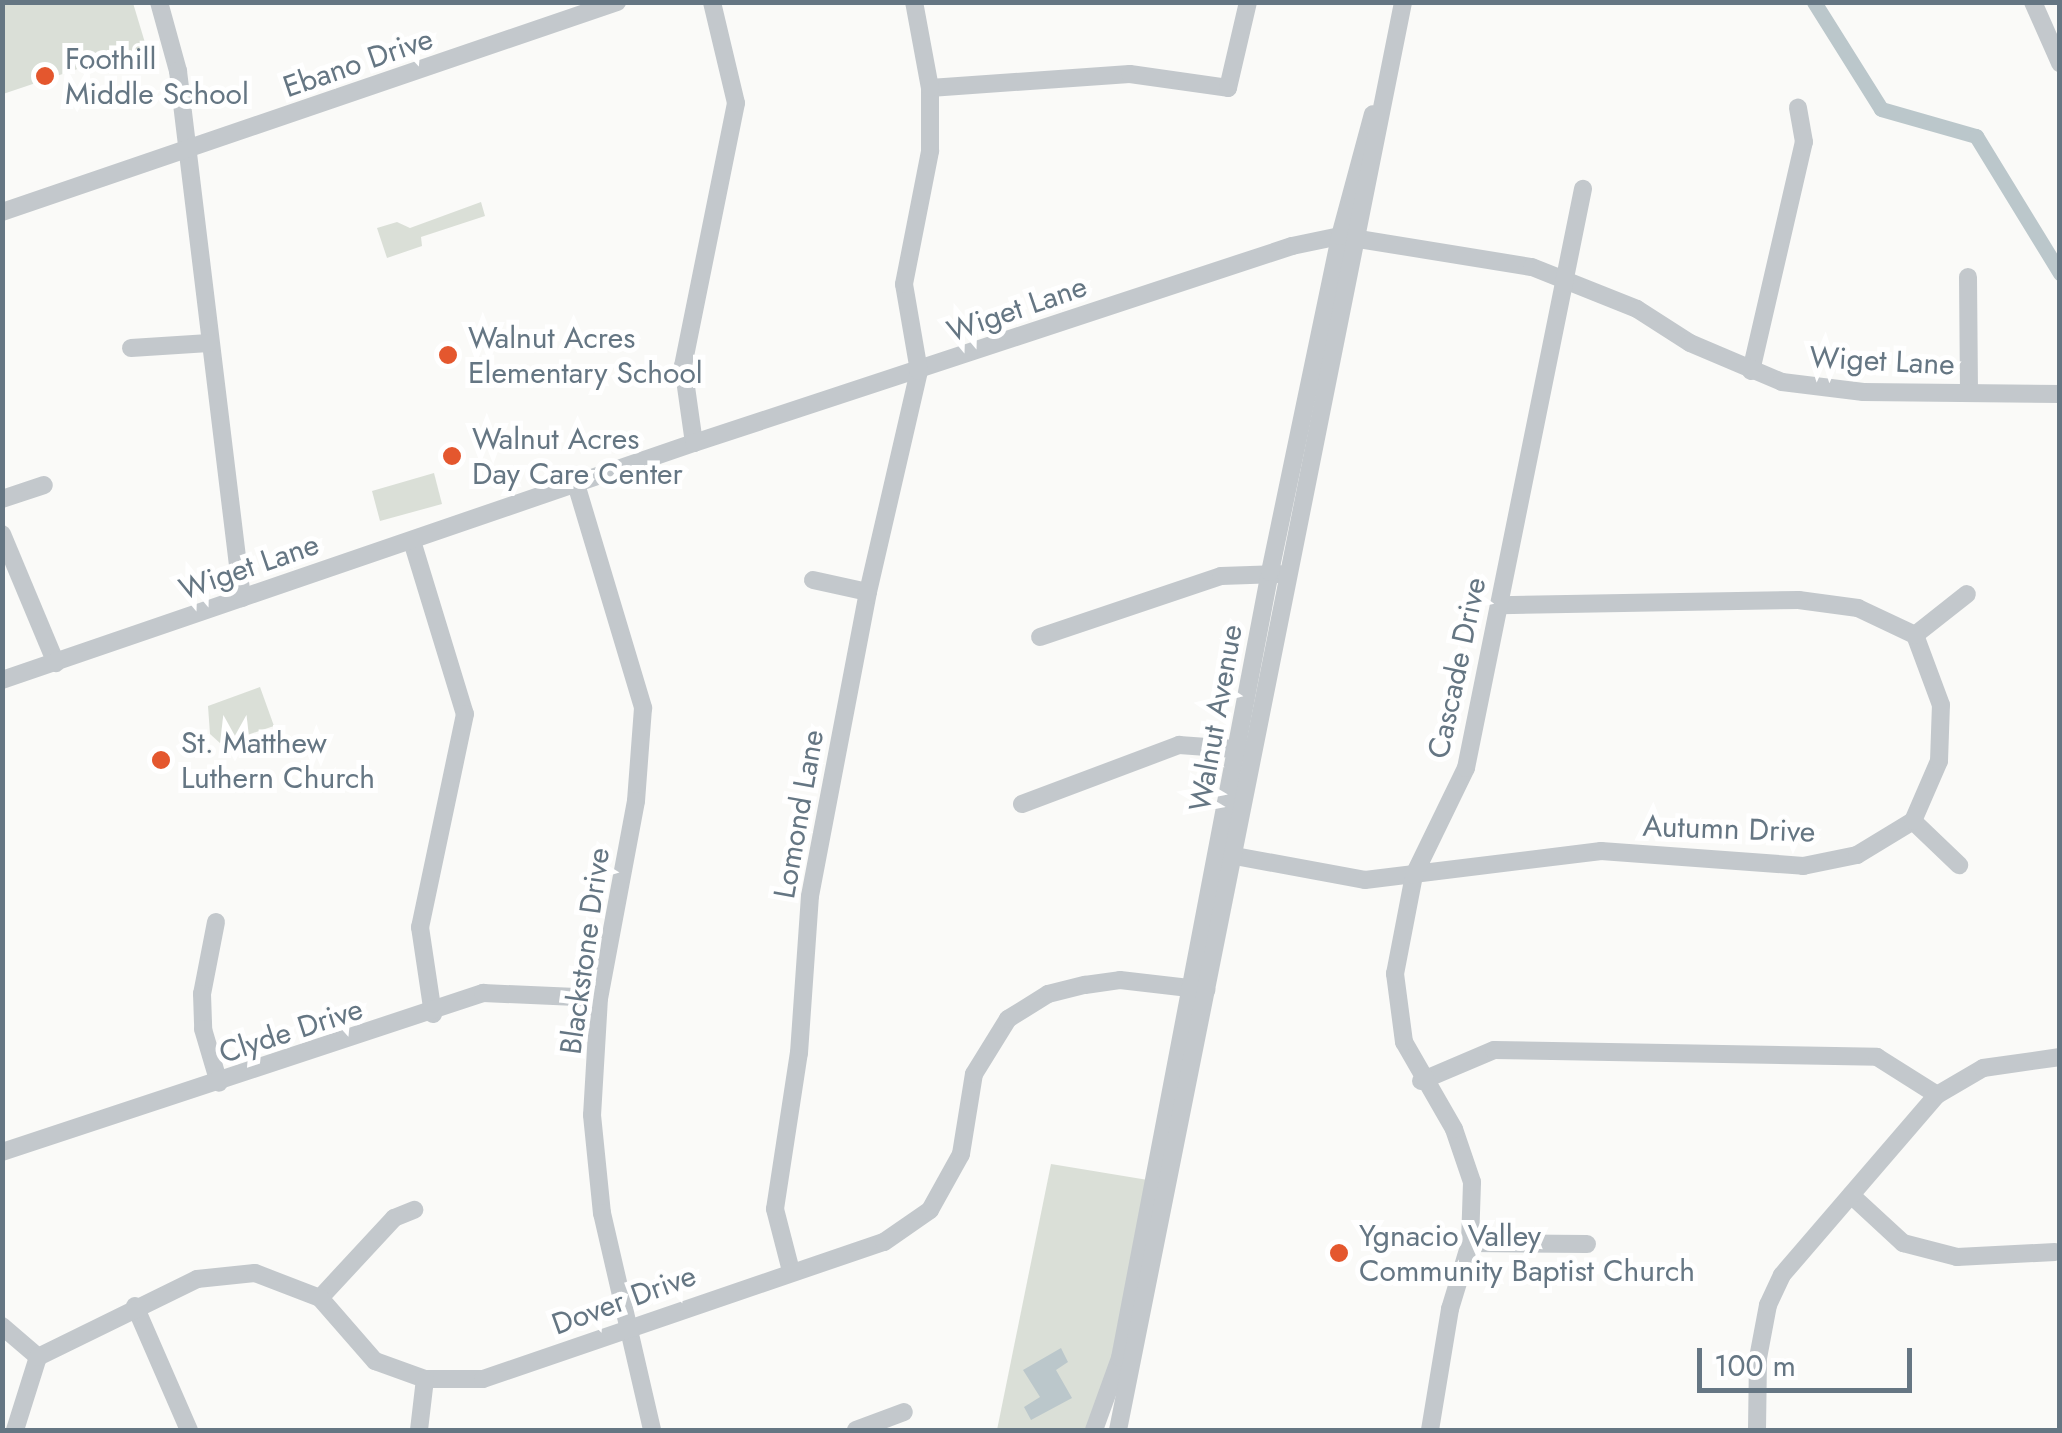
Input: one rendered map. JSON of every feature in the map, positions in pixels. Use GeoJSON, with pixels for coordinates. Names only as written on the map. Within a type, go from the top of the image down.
{"type":"FeatureCollection","features":[{"type":"Feature","properties":{"kind":"street"},"geometry":{"type":"LineString","coordinates":[[160,2],[178,71],[242,598]]}},
{"type":"Feature","properties":{"kind":"street","name":"Ebano Drive"},"geometry":{"type":"LineString","coordinates":[[2,212],[617,2]]}},
{"type":"Feature","properties":{"kind":"street"},"geometry":{"type":"LineString","coordinates":[[694,443],[683,366],[736,103],[712,2]]}},
{"type":"Feature","properties":{"kind":"street"},"geometry":{"type":"LineString","coordinates":[[914,2],[930,88],[930,151],[904,284],[920,371]]}},
{"type":"Feature","properties":{"kind":"street"},"geometry":{"type":"LineString","coordinates":[[930,88],[1130,74],[1228,88],[1248,2]]}},
{"type":"Feature","properties":{"kind":"street"},"geometry":{"type":"LineString","coordinates":[[2033,2],[2060,63]]}},
{"type":"Feature","properties":{"kind":"street","name":"Walnut Avenue"},"geometry":{"type":"LineString","coordinates":[[1098,1424],[1120,1358],[1227,854],[1246,750],[1270,572],[1401,10]]}},
{"type":"Feature","properties":{"kind":"street"},"geometry":{"type":"LineString","coordinates":[[1751,371],[1804,142],[1798,108]]}},
{"type":"Feature","properties":{"kind":"street","name":"Cascade Drive"},"geometry":{"type":"LineString","coordinates":[[1430,1430],[1450,1309],[1470,1243],[1472,1182],[1454,1129],[1421,1081],[1394,1008],[1414,875],[1466,768],[1583,189]]}},
{"type":"Feature","properties":{"kind":"street","name":"Wiget Lane"},"geometry":{"type":"LineString","coordinates":[[2,680],[694,443],[1292,246],[1350,236],[1564,278],[1751,371],[1820,389],[2060,394]]}},
{"type":"Feature","properties":{"kind":"street","name":"Walnut Avenue"},"geometry":{"type":"LineString","coordinates":[[1246,750],[1290,576],[1350,236]]}},
{"type":"Feature","properties":{"kind":"street"},"geometry":{"type":"LineString","coordinates":[[1968,278],[1970,392]]}},
{"type":"Feature","properties":{"kind":"street"},"geometry":{"type":"LineString","coordinates":[[131,348],[209,343]]}},
{"type":"Feature","properties":{"kind":"street","name":"Lomond Lane"},"geometry":{"type":"LineString","coordinates":[[791,1272],[775,1209],[799,1053],[810,896],[868,592],[920,371]]}},
{"type":"Feature","properties":{"kind":"street","name":"Blackstone Drive"},"geometry":{"type":"LineString","coordinates":[[576,484],[643,708],[636,801],[600,998],[592,1116],[602,1212],[625,1330],[652,1430]]}},
{"type":"Feature","properties":{"kind":"street"},"geometry":{"type":"LineString","coordinates":[[2,499],[44,485]]}},
{"type":"Feature","properties":{"kind":"street"},"geometry":{"type":"LineString","coordinates":[[2,534],[56,663]]}},
{"type":"Feature","properties":{"kind":"street"},"geometry":{"type":"LineString","coordinates":[[412,541],[466,714],[420,927],[433,1014]]}},
{"type":"Feature","properties":{"kind":"street"},"geometry":{"type":"LineString","coordinates":[[1040,637],[1221,576],[1270,572],[1290,576]]}},
{"type":"Feature","properties":{"kind":"street"},"geometry":{"type":"LineString","coordinates":[[813,580],[868,592]]}},
{"type":"Feature","properties":{"kind":"street"},"geometry":{"type":"LineString","coordinates":[[1914,635],[1967,594]]}},
{"type":"Feature","properties":{"kind":"street"},"geometry":{"type":"LineString","coordinates":[[1500,605],[1798,600],[1858,608],[1914,635],[1940,705],[1939,762],[1913,822],[1959,865]]}},
{"type":"Feature","properties":{"kind":"street"},"geometry":{"type":"LineString","coordinates":[[1022,804],[1179,745],[1246,750]]}},
{"type":"Feature","properties":{"kind":"street","name":"Autumn Drive"},"geometry":{"type":"LineString","coordinates":[[1227,854],[1365,880],[1601,850],[1803,866],[1857,856],[1913,822]]}},
{"type":"Feature","properties":{"kind":"street"},"geometry":{"type":"LineString","coordinates":[[216,922],[202,994],[203,1029],[219,1083]]}},
{"type":"Feature","properties":{"kind":"street","name":"Dover Drive"},"geometry":{"type":"LineString","coordinates":[[38,1356],[134,1306],[197,1279],[255,1273],[320,1298],[375,1361],[425,1379],[483,1379],[884,1242],[930,1210],[961,1154],[974,1074],[1008,1019],[1048,994],[1085,985],[1120,980],[1197,988]]}},
{"type":"Feature","properties":{"kind":"street","name":"Walnut Avenue"},"geometry":{"type":"LineString","coordinates":[[1124,1429],[1197,988]]}},
{"type":"Feature","properties":{"kind":"street","name":"Clyde Drive"},"geometry":{"type":"LineString","coordinates":[[2,1152],[433,1014],[483,993],[600,998]]}},
{"type":"Feature","properties":{"kind":"street"},"geometry":{"type":"LineString","coordinates":[[1421,1081],[1494,1050],[1877,1056],[1937,1095]]}},
{"type":"Feature","properties":{"kind":"street"},"geometry":{"type":"LineString","coordinates":[[1758,1430],[1758,1358],[1768,1306],[1782,1275],[1937,1095],[1982,1068],[2060,1057]]}},
{"type":"Feature","properties":{"kind":"street"},"geometry":{"type":"LineString","coordinates":[[1851,1195],[1904,1243],[1957,1257],[2055,1252]]}},
{"type":"Feature","properties":{"kind":"street"},"geometry":{"type":"LineString","coordinates":[[320,1298],[394,1218],[414,1210]]}},
{"type":"Feature","properties":{"kind":"street"},"geometry":{"type":"LineString","coordinates":[[1470,1243],[1587,1244]]}},
{"type":"Feature","properties":{"kind":"street"},"geometry":{"type":"LineString","coordinates":[[134,1306],[189,1430]]}},
{"type":"Feature","properties":{"kind":"street"},"geometry":{"type":"LineString","coordinates":[[2,1326],[38,1356],[15,1430]]}},
{"type":"Feature","properties":{"kind":"street"},"geometry":{"type":"LineString","coordinates":[[418,1430],[425,1379]]}},
{"type":"Feature","properties":{"kind":"street"},"geometry":{"type":"LineString","coordinates":[[856,1430],[904,1412]]}},
{"type":"Feature","properties":{"kind":"street"},"geometry":{"type":"LineString","coordinates":[[1098,1424],[1124,1429]]}},
{"type":"Feature","properties":{"kind":"shaded area","name":"Foothill Middle School"},"geometry":{"type":"Polygon","coordinates":[[[2,3],[133,3],[146,46],[3,94],[2,3]]]}},
{"type":"Feature","properties":{"kind":"shaded area"},"geometry":{"type":"Polygon","coordinates":[[[481,202],[485,216],[421,237],[422,246],[387,258],[377,228],[397,222],[410,228],[481,202]]]}},
{"type":"Feature","properties":{"kind":"shaded area"},"geometry":{"type":"Polygon","coordinates":[[[434,473],[442,504],[380,521],[372,491],[434,473]]]}},
{"type":"Feature","properties":{"kind":"shaded area"},"geometry":{"type":"Polygon","coordinates":[[[260,687],[274,726],[221,744],[210,734],[208,706],[260,687]]]}},
{"type":"Feature","properties":{"kind":"shaded area"},"geometry":{"type":"Polygon","coordinates":[[[1051,1164],[1154,1181],[1094,1430],[997,1430],[1051,1164]]]}},
{"type":"Feature","properties":{"kind":"shaded area"},"geometry":{"type":"Polygon","coordinates":[[[1061,1348],[1068,1362],[1056,1370],[1072,1398],[1031,1420],[1024,1407],[1040,1397],[1023,1370],[1061,1348]]]}},
{"type":"Feature","properties":{"kind":"waterway"},"geometry":{"type":"LineString","coordinates":[[1814,2],[1881,109],[1976,136],[2060,273]]}},
{"type":"Feature","properties":{"kind":"place","name":"Foothill Middle School"},"geometry":{"type":"Point","coordinates":[45,76]}},
{"type":"Feature","properties":{"kind":"place","name":"Walnut Acres Elementary School"},"geometry":{"type":"Point","coordinates":[448,355]}},
{"type":"Feature","properties":{"kind":"place","name":"Walnut Acres Day Care Center"},"geometry":{"type":"Point","coordinates":[452,456]}},
{"type":"Feature","properties":{"kind":"place","name":"St. Matthew Luthern Church"},"geometry":{"type":"Point","coordinates":[161,760]}},
{"type":"Feature","properties":{"kind":"place","name":"Ygnacio Valley Community Baptist Church"},"geometry":{"type":"Point","coordinates":[1339,1253]}}]}
